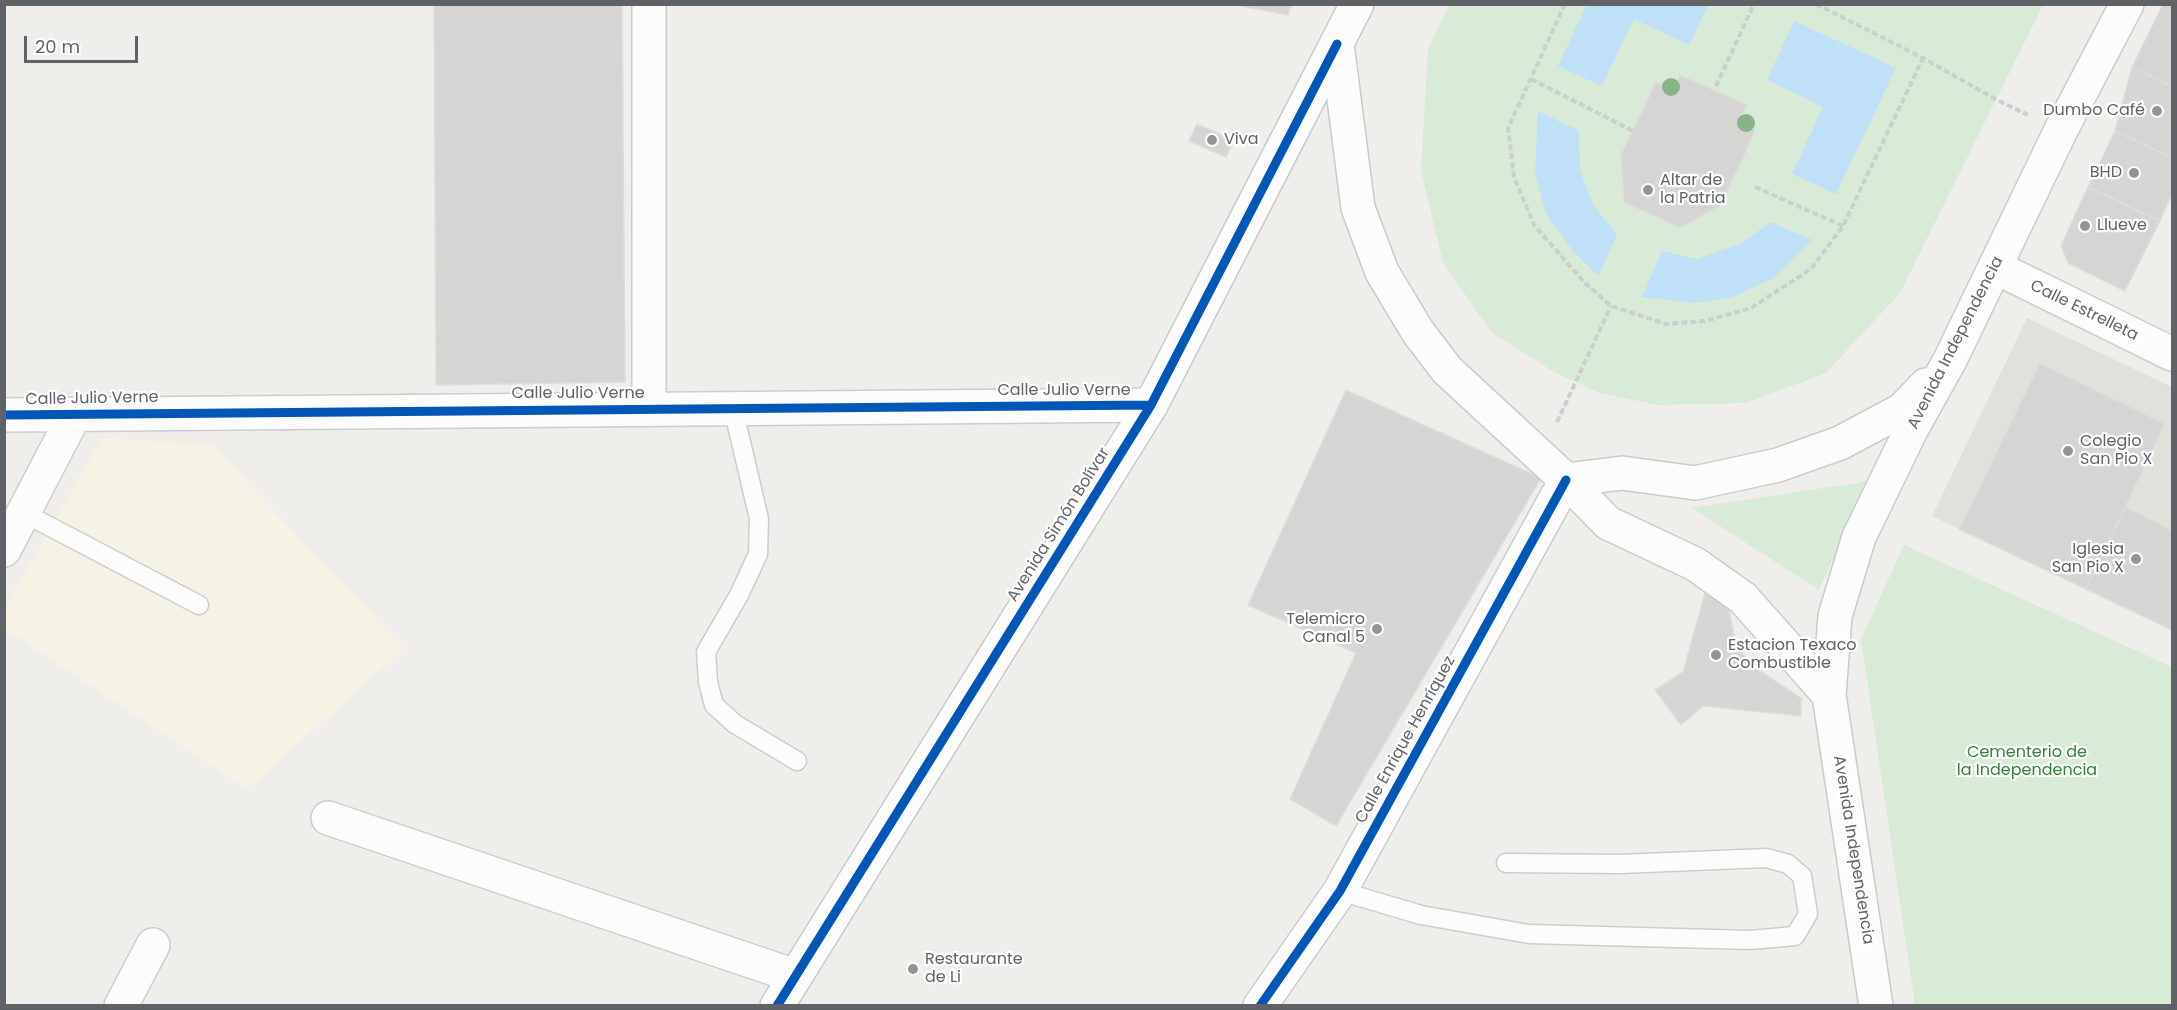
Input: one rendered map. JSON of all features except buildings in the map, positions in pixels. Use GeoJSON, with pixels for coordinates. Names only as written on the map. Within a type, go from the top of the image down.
{"type":"FeatureCollection","features":[{"type":"Feature","properties":{"kind":"main road"},"geometry":{"type":"LineString","coordinates":[[649,4],[649,409]]}},
{"type":"Feature","properties":{"kind":"main road","name":"Avenida Simón Bolívar"},"geometry":{"type":"LineString","coordinates":[[777,1005],[1151,405],[1357,4]]}},
{"type":"Feature","properties":{"kind":"main road","name":"Avenida Independencia"},"geometry":{"type":"LineString","coordinates":[[1876,1005],[1829,696],[1834,616],[1859,537],[1911,430],[1950,360],[2061,130],[2127,4]]}},
{"type":"Feature","properties":{"kind":"main road"},"geometry":{"type":"LineString","coordinates":[[1337,44],[1358,208],[1382,272],[1418,332],[1447,370],[1566,480],[1608,523],[1695,564],[1743,598],[1829,696]]}},
{"type":"Feature","properties":{"kind":"main road","name":"Calle Estrelleta"},"geometry":{"type":"LineString","coordinates":[[1995,267],[2172,354]]}},
{"type":"Feature","properties":{"kind":"main road"},"geometry":{"type":"LineString","coordinates":[[1566,480],[1622,473],[1695,483],[1778,465],[1840,443],[1902,410],[1950,360]]}},
{"type":"Feature","properties":{"kind":"main road","name":"Calle Julio Verne"},"geometry":{"type":"LineString","coordinates":[[4,415],[1151,405]]}},
{"type":"Feature","properties":{"kind":"main road"},"geometry":{"type":"LineString","coordinates":[[4,550],[75,414]]}},
{"type":"Feature","properties":{"kind":"main road","name":"Calle Enrique Henríquez"},"geometry":{"type":"LineString","coordinates":[[1260,1005],[1340,891],[1566,480]]}},
{"type":"Feature","properties":{"kind":"main road"},"geometry":{"type":"LineString","coordinates":[[328,818],[795,976]]}},
{"type":"Feature","properties":{"kind":"main road"},"geometry":{"type":"LineString","coordinates":[[121,1005],[153,945]]}},
{"type":"Feature","properties":{"kind":"lane"},"geometry":{"type":"LineString","coordinates":[[733,408],[759,519],[758,554],[739,595],[706,652],[708,682],[714,705],[735,724],[797,761]]}},
{"type":"Feature","properties":{"kind":"lane"},"geometry":{"type":"LineString","coordinates":[[24,513],[198,605]]}},
{"type":"Feature","properties":{"kind":"lane"},"geometry":{"type":"LineString","coordinates":[[1340,891],[1420,915],[1529,934],[1750,940],[1795,936],[1808,914],[1802,876],[1788,864],[1766,858],[1620,864],[1506,862]]}},
{"type":"Feature","properties":{"kind":"path"},"geometry":{"type":"LineString","coordinates":[[1565,4],[1508,128],[1514,177],[1534,225],[1584,282],[1611,306],[1666,324],[1705,321],[1751,308],[1811,269],[1843,226],[1923,58]]}},
{"type":"Feature","properties":{"kind":"path"},"geometry":{"type":"LineString","coordinates":[[1716,86],[1754,4]]}},
{"type":"Feature","properties":{"kind":"path"},"geometry":{"type":"LineString","coordinates":[[1816,4],[1923,58],[1997,100],[2061,130]]}},
{"type":"Feature","properties":{"kind":"path"},"geometry":{"type":"LineString","coordinates":[[1531,79],[1633,131]]}},
{"type":"Feature","properties":{"kind":"path"},"geometry":{"type":"LineString","coordinates":[[1755,187],[1843,226]]}},
{"type":"Feature","properties":{"kind":"path"},"geometry":{"type":"LineString","coordinates":[[1540,456],[1611,306]]}},
{"type":"Feature","properties":{"kind":"shaded area","name":"Colegio San Pio X"},"geometry":{"type":"Polygon","coordinates":[[[2027,318],[2172,387],[2172,630],[1932,516],[2027,318]]]}},
{"type":"Feature","properties":{"kind":"shaded area"},"geometry":{"type":"Polygon","coordinates":[[[102,438],[212,445],[404,649],[247,789],[5,629],[5,608],[102,438]]]}},
{"type":"Feature","properties":{"kind":"green space"},"geometry":{"type":"Polygon","coordinates":[[[1449,5],[2043,5],[1900,293],[1826,373],[1746,403],[1659,405],[1600,393],[1554,372],[1491,332],[1443,263],[1421,171],[1428,49],[1449,5]]]}},
{"type":"Feature","properties":{"kind":"green space"},"geometry":{"type":"Polygon","coordinates":[[[1869,481],[1819,590],[1692,508],[1869,481]]]}},
{"type":"Feature","properties":{"kind":"green space","name":"Cementerio de la Independencia"},"geometry":{"type":"Polygon","coordinates":[[[1904,545],[2172,667],[2172,1005],[1915,1005],[1861,639],[1904,545]]]}},
{"type":"Feature","properties":{"kind":"water"},"geometry":{"type":"Polygon","coordinates":[[[1587,4],[1708,5],[1689,45],[1634,19],[1602,86],[1558,66],[1587,4]]]}},
{"type":"Feature","properties":{"kind":"water"},"geometry":{"type":"Polygon","coordinates":[[[1794,21],[1896,68],[1836,194],[1792,174],[1823,107],[1767,80],[1794,21]]]}},
{"type":"Feature","properties":{"kind":"water"},"geometry":{"type":"Polygon","coordinates":[[[1538,111],[1579,131],[1580,170],[1593,205],[1617,235],[1598,276],[1572,250],[1546,214],[1535,171],[1538,111]]]}},
{"type":"Feature","properties":{"kind":"water"},"geometry":{"type":"Polygon","coordinates":[[[1771,222],[1812,240],[1772,279],[1732,297],[1694,303],[1642,297],[1662,251],[1697,259],[1740,244],[1771,222]]]}},
{"type":"Feature","properties":{"kind":"cycle path"},"geometry":{"type":"LineString","coordinates":[[777,1006],[1151,405],[1337,44]]}},
{"type":"Feature","properties":{"kind":"cycle path"},"geometry":{"type":"LineString","coordinates":[[4,415],[1151,405]]}},
{"type":"Feature","properties":{"kind":"cycle path"},"geometry":{"type":"LineString","coordinates":[[1260,1006],[1340,891],[1566,480]]}},
{"type":"Feature","properties":{"kind":"place","name":"Dumbo Café"},"geometry":{"type":"Point","coordinates":[2157,111]}},
{"type":"Feature","properties":{"kind":"place","name":"Viva"},"geometry":{"type":"Point","coordinates":[1212,140]}},
{"type":"Feature","properties":{"kind":"place","name":"BHD"},"geometry":{"type":"Point","coordinates":[2134,173]}},
{"type":"Feature","properties":{"kind":"place","name":"Altar de la Patria"},"geometry":{"type":"Point","coordinates":[1648,190]}},
{"type":"Feature","properties":{"kind":"place","name":"Llueve"},"geometry":{"type":"Point","coordinates":[2085,226]}},
{"type":"Feature","properties":{"kind":"place","name":"Colegio San Pio X"},"geometry":{"type":"Point","coordinates":[2068,451]}},
{"type":"Feature","properties":{"kind":"place","name":"Iglesia San Pio X"},"geometry":{"type":"Point","coordinates":[2136,559]}},
{"type":"Feature","properties":{"kind":"place","name":"Telemicro Canal 5"},"geometry":{"type":"Point","coordinates":[1377,629]}},
{"type":"Feature","properties":{"kind":"place","name":"Estacion Texaco Combustible"},"geometry":{"type":"Point","coordinates":[1716,655]}},
{"type":"Feature","properties":{"kind":"place","name":"Restaurante de Li"},"geometry":{"type":"Point","coordinates":[913,969]}}]}
